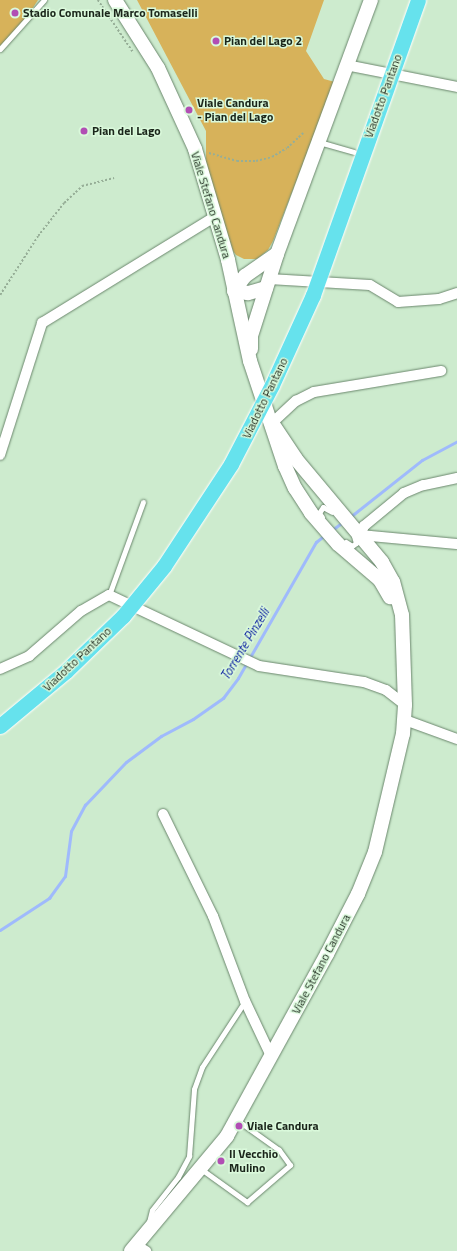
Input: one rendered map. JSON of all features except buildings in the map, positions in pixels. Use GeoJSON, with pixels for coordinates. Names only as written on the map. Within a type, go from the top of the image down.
{"type":"FeatureCollection","features":[{"type":"Feature","properties":{"kind":"main road","name":"Viale Stefano Candura"},"geometry":{"type":"LineString","coordinates":[[115,0],[158,68],[195,149],[228,260],[250,361],[272,423],[285,466],[295,488],[330,531],[380,580],[392,601],[403,635]]}},
{"type":"Feature","properties":{"kind":"main road"},"geometry":{"type":"LineString","coordinates":[[250,361],[252,336],[277,254],[371,0]]}},
{"type":"Feature","properties":{"kind":"main road","name":"Viadotto Pantano"},"geometry":{"type":"LineString","coordinates":[[0,726],[66,671],[123,616],[164,566],[231,464],[272,385],[313,295],[418,0]]}},
{"type":"Feature","properties":{"kind":"main road"},"geometry":{"type":"LineString","coordinates":[[234,291],[245,276],[277,254]]}},
{"type":"Feature","properties":{"kind":"main road"},"geometry":{"type":"LineString","coordinates":[[228,260],[243,267],[255,268]]}},
{"type":"Feature","properties":{"kind":"main road"},"geometry":{"type":"LineString","coordinates":[[234,291],[253,292],[268,283]]}},
{"type":"Feature","properties":{"kind":"main road","name":"Viale Stefano Candura"},"geometry":{"type":"LineString","coordinates":[[138,1249],[148,1231],[201,1169],[236,1120],[327,954],[366,875],[381,832],[405,720],[403,635],[400,605],[392,582],[382,562],[345,522],[296,459],[272,423]]}},
{"type":"Feature","properties":{"kind":"street"},"geometry":{"type":"LineString","coordinates":[[346,66],[457,87]]}},
{"type":"Feature","properties":{"kind":"street"},"geometry":{"type":"LineString","coordinates":[[0,455],[42,323],[216,216]]}},
{"type":"Feature","properties":{"kind":"street"},"geometry":{"type":"LineString","coordinates":[[268,283],[370,285],[398,302],[439,298],[457,293]]}},
{"type":"Feature","properties":{"kind":"street"},"geometry":{"type":"LineString","coordinates":[[272,423],[296,401],[314,392],[440,371]]}},
{"type":"Feature","properties":{"kind":"street"},"geometry":{"type":"LineString","coordinates":[[345,522],[364,526],[404,492],[423,485],[456,477]]}},
{"type":"Feature","properties":{"kind":"street"},"geometry":{"type":"LineString","coordinates":[[345,522],[457,544]]}},
{"type":"Feature","properties":{"kind":"street"},"geometry":{"type":"LineString","coordinates":[[0,669],[29,656],[81,611],[109,595],[259,666],[364,682],[386,690],[405,705]]}},
{"type":"Feature","properties":{"kind":"street"},"geometry":{"type":"LineString","coordinates":[[405,720],[457,739]]}},
{"type":"Feature","properties":{"kind":"street"},"geometry":{"type":"LineString","coordinates":[[163,814],[213,916],[245,1001],[271,1056]]}},
{"type":"Feature","properties":{"kind":"lane"},"geometry":{"type":"LineString","coordinates":[[0,49],[44,0]]}},
{"type":"Feature","properties":{"kind":"lane"},"geometry":{"type":"LineString","coordinates":[[318,142],[354,152]]}},
{"type":"Feature","properties":{"kind":"lane"},"geometry":{"type":"LineString","coordinates":[[109,595],[143,502]]}},
{"type":"Feature","properties":{"kind":"lane"},"geometry":{"type":"LineString","coordinates":[[327,507],[345,522],[356,543],[352,546],[330,531],[319,513],[320,508],[327,507]]}},
{"type":"Feature","properties":{"kind":"lane"},"geometry":{"type":"LineString","coordinates":[[148,1231],[147,1221],[152,1210],[178,1177],[189,1156],[191,1112],[198,1077],[245,1001]]}},
{"type":"Feature","properties":{"kind":"lane"},"geometry":{"type":"LineString","coordinates":[[201,1169],[247,1202],[290,1165],[279,1150],[236,1120]]}},
{"type":"Feature","properties":{"kind":"path"},"geometry":{"type":"LineString","coordinates":[[98,0],[136,57]]}},
{"type":"Feature","properties":{"kind":"path"},"geometry":{"type":"LineString","coordinates":[[195,149],[237,161],[256,161],[272,157],[287,148],[303,133]]}},
{"type":"Feature","properties":{"kind":"path"},"geometry":{"type":"LineString","coordinates":[[0,295],[38,236],[64,203],[82,186],[114,178]]}},
{"type":"Feature","properties":{"kind":"shaded area","name":"Stadio Comunale Marco Tomaselli"},"geometry":{"type":"Polygon","coordinates":[[[0,0],[38,0],[21,26],[0,46],[0,0]]]}},
{"type":"Feature","properties":{"kind":"shaded area"},"geometry":{"type":"Polygon","coordinates":[[[137,0],[324,0],[306,51],[324,79],[335,82],[273,241],[268,250],[257,259],[244,259],[236,255],[233,251],[206,166],[206,131],[137,0]]]}},
{"type":"Feature","properties":{"kind":"waterway","name":"Torrente Pinzelli"},"geometry":{"type":"LineString","coordinates":[[350,517],[422,460],[457,441]]}},
{"type":"Feature","properties":{"kind":"waterway","name":"Torrente Pinzelli"},"geometry":{"type":"LineString","coordinates":[[332,530],[344,521]]}},
{"type":"Feature","properties":{"kind":"waterway","name":"Torrente Pinzelli"},"geometry":{"type":"LineString","coordinates":[[0,930],[49,898],[65,876],[71,831],[85,805],[126,762],[161,736],[193,719],[223,698],[238,678],[316,542],[326,534]]}},
{"type":"Feature","properties":{"kind":"place","name":"Stadio Comunale Marco Tomaselli"},"geometry":{"type":"Point","coordinates":[15,13]}},
{"type":"Feature","properties":{"kind":"place","name":"Pian del Lago 2"},"geometry":{"type":"Point","coordinates":[216,41]}},
{"type":"Feature","properties":{"kind":"place","name":"Viale Candura - Pian del Lago"},"geometry":{"type":"Point","coordinates":[189,110]}},
{"type":"Feature","properties":{"kind":"place","name":"Pian del Lago"},"geometry":{"type":"Point","coordinates":[84,131]}},
{"type":"Feature","properties":{"kind":"place","name":"Viale Candura"},"geometry":{"type":"Point","coordinates":[239,1126]}},
{"type":"Feature","properties":{"kind":"place","name":"Il Vecchio Mulino"},"geometry":{"type":"Point","coordinates":[221,1161]}}]}
